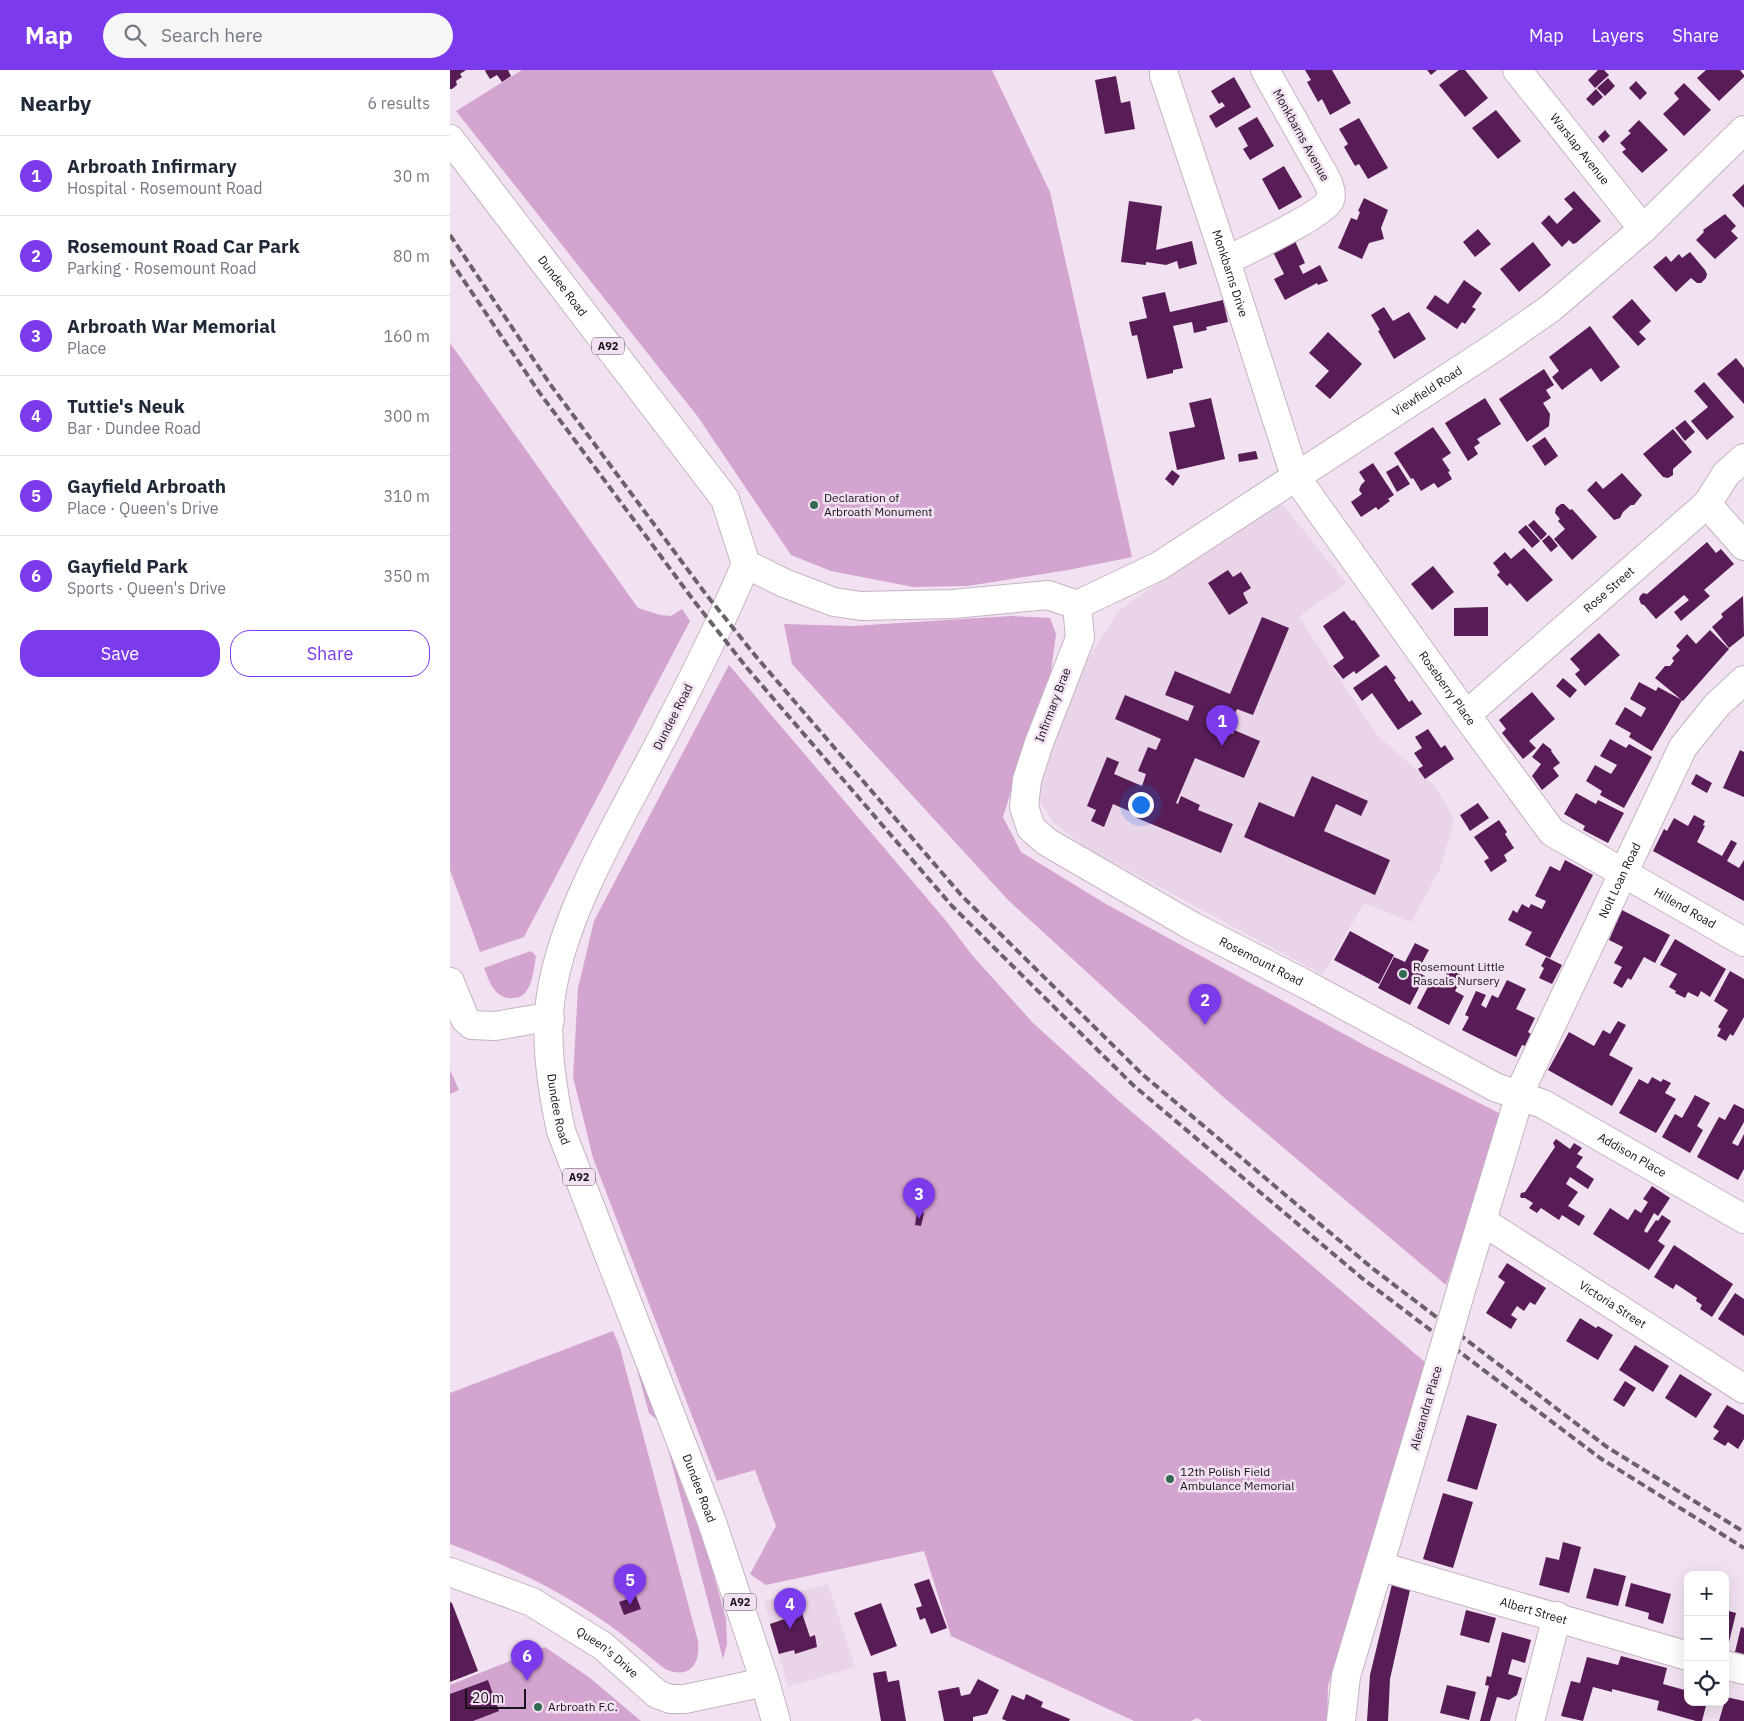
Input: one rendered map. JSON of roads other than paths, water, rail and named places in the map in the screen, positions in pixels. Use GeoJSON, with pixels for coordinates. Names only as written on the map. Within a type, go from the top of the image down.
{"type":"FeatureCollection","features":[{"type":"Feature","properties":{"kind":"street","name":"Monkbarns Drive"},"geometry":{"type":"LineString","coordinates":[[1164,70],[1164,75],[1295,476]]}},
{"type":"Feature","properties":{"kind":"street","name":"Monkbarns Avenue"},"geometry":{"type":"LineString","coordinates":[[1226,261],[1311,216],[1325,207],[1331,199],[1330,187],[1324,175],[1264,70]]}},
{"type":"Feature","properties":{"kind":"street","name":"Warslap Avenue"},"geometry":{"type":"LineString","coordinates":[[1517,70],[1643,229]]}},
{"type":"Feature","properties":{"kind":"street","name":"Viewfield Road"},"geometry":{"type":"LineString","coordinates":[[1077,605],[1158,566],[1551,308],[1643,229],[1744,130]]}},
{"type":"Feature","properties":{"kind":"street","name":"Dundee Road"},"geometry":{"type":"LineString","coordinates":[[450,139],[725,499],[746,564],[710,643],[582,896],[555,976],[550,1018],[550,1062],[552,1088],[561,1131],[712,1522],[766,1682],[776,1721]]}},
{"type":"Feature","properties":{"kind":"street","name":"Rose Street"},"geometry":{"type":"LineString","coordinates":[[1466,715],[1706,504],[1726,474],[1744,458]]}},
{"type":"Feature","properties":{"kind":"street","name":"Roseberry Place"},"geometry":{"type":"LineString","coordinates":[[1295,476],[1552,832],[1624,874]]}},
{"type":"Feature","properties":{"kind":"street"},"geometry":{"type":"LineString","coordinates":[[1706,504],[1744,546]]}},
{"type":"Feature","properties":{"kind":"street"},"geometry":{"type":"LineString","coordinates":[[746,564],[784,583],[834,602],[861,606],[953,604],[1048,595],[1077,605]]}},
{"type":"Feature","properties":{"kind":"street","name":"Infirmary Brae"},"geometry":{"type":"LineString","coordinates":[[1024,807],[1027,780],[1038,743],[1080,638],[1077,605]]}},
{"type":"Feature","properties":{"kind":"street","name":"Nolt Loan Road"},"geometry":{"type":"LineString","coordinates":[[1519,1096],[1683,747],[1717,705],[1744,680]]}},
{"type":"Feature","properties":{"kind":"street","name":"Rosemount Road"},"geometry":{"type":"LineString","coordinates":[[1024,807],[1031,828],[1048,842],[1192,926],[1307,985],[1495,1087],[1519,1096]]}},
{"type":"Feature","properties":{"kind":"street","name":"Hillend Road"},"geometry":{"type":"LineString","coordinates":[[1624,874],[1744,942]]}},
{"type":"Feature","properties":{"kind":"street"},"geometry":{"type":"LineString","coordinates":[[450,982],[465,1019],[472,1025],[495,1026],[536,1018],[550,1018]]}},
{"type":"Feature","properties":{"kind":"street","name":"Addison Place"},"geometry":{"type":"LineString","coordinates":[[1519,1096],[1543,1104],[1744,1219]]}},
{"type":"Feature","properties":{"kind":"street","name":"Alexandra Place"},"geometry":{"type":"LineString","coordinates":[[1341,1721],[1346,1676],[1519,1096]]}},
{"type":"Feature","properties":{"kind":"street","name":"Victoria Street"},"geometry":{"type":"LineString","coordinates":[[1482,1221],[1744,1389]]}},
{"type":"Feature","properties":{"kind":"street","name":"Albert Street"},"geometry":{"type":"LineString","coordinates":[[1379,1566],[1557,1616],[1684,1655]]}},
{"type":"Feature","properties":{"kind":"street","name":"Queen's Drive"},"geometry":{"type":"LineString","coordinates":[[450,1572],[532,1602],[603,1646],[657,1694],[670,1698],[685,1699],[766,1682]]}},
{"type":"Feature","properties":{"kind":"street"},"geometry":{"type":"LineString","coordinates":[[1530,1721],[1557,1616]]}},
{"type":"Feature","properties":{"kind":"street"},"geometry":{"type":"LineString","coordinates":[[1729,1666],[1744,1670]]}},
{"type":"Feature","properties":{"kind":"railway"},"geometry":{"type":"LineString","coordinates":[[450,235],[550,384],[705,593],[758,659],[962,896],[1142,1074],[1372,1268],[1607,1447],[1744,1532]]}},
{"type":"Feature","properties":{"kind":"railway"},"geometry":{"type":"LineString","coordinates":[[450,260],[539,392],[694,601],[747,668],[952,906],[1133,1085],[1363,1279],[1600,1458],[1744,1548]]}},
{"type":"Feature","properties":{"kind":"place","name":"Declaration of Arbroath Monument"},"geometry":{"type":"Point","coordinates":[814,505]}},
{"type":"Feature","properties":{"kind":"place","name":"Arbroath Infirmary"},"geometry":{"type":"Point","coordinates":[1222,746]}},
{"type":"Feature","properties":{"kind":"place","name":"Rosemount Little Rascals Nursery"},"geometry":{"type":"Point","coordinates":[1403,974]}},
{"type":"Feature","properties":{"kind":"place","name":"Rosemount Road Car Park"},"geometry":{"type":"Point","coordinates":[1205,1025]}},
{"type":"Feature","properties":{"kind":"place","name":"Arbroath War Memorial"},"geometry":{"type":"Point","coordinates":[919,1219]}},
{"type":"Feature","properties":{"kind":"place","name":"12th Polish Field Ambulance Memorial"},"geometry":{"type":"Point","coordinates":[1170,1479]}},
{"type":"Feature","properties":{"kind":"place","name":"Gayfield Arbroath"},"geometry":{"type":"Point","coordinates":[630,1605]}},
{"type":"Feature","properties":{"kind":"place","name":"Tuttie's Neuk"},"geometry":{"type":"Point","coordinates":[790,1629]}},
{"type":"Feature","properties":{"kind":"place","name":"Gayfield Park"},"geometry":{"type":"Point","coordinates":[527,1681]}},
{"type":"Feature","properties":{"kind":"place","name":"Arbroath F.C."},"geometry":{"type":"Point","coordinates":[538,1707]}}]}
